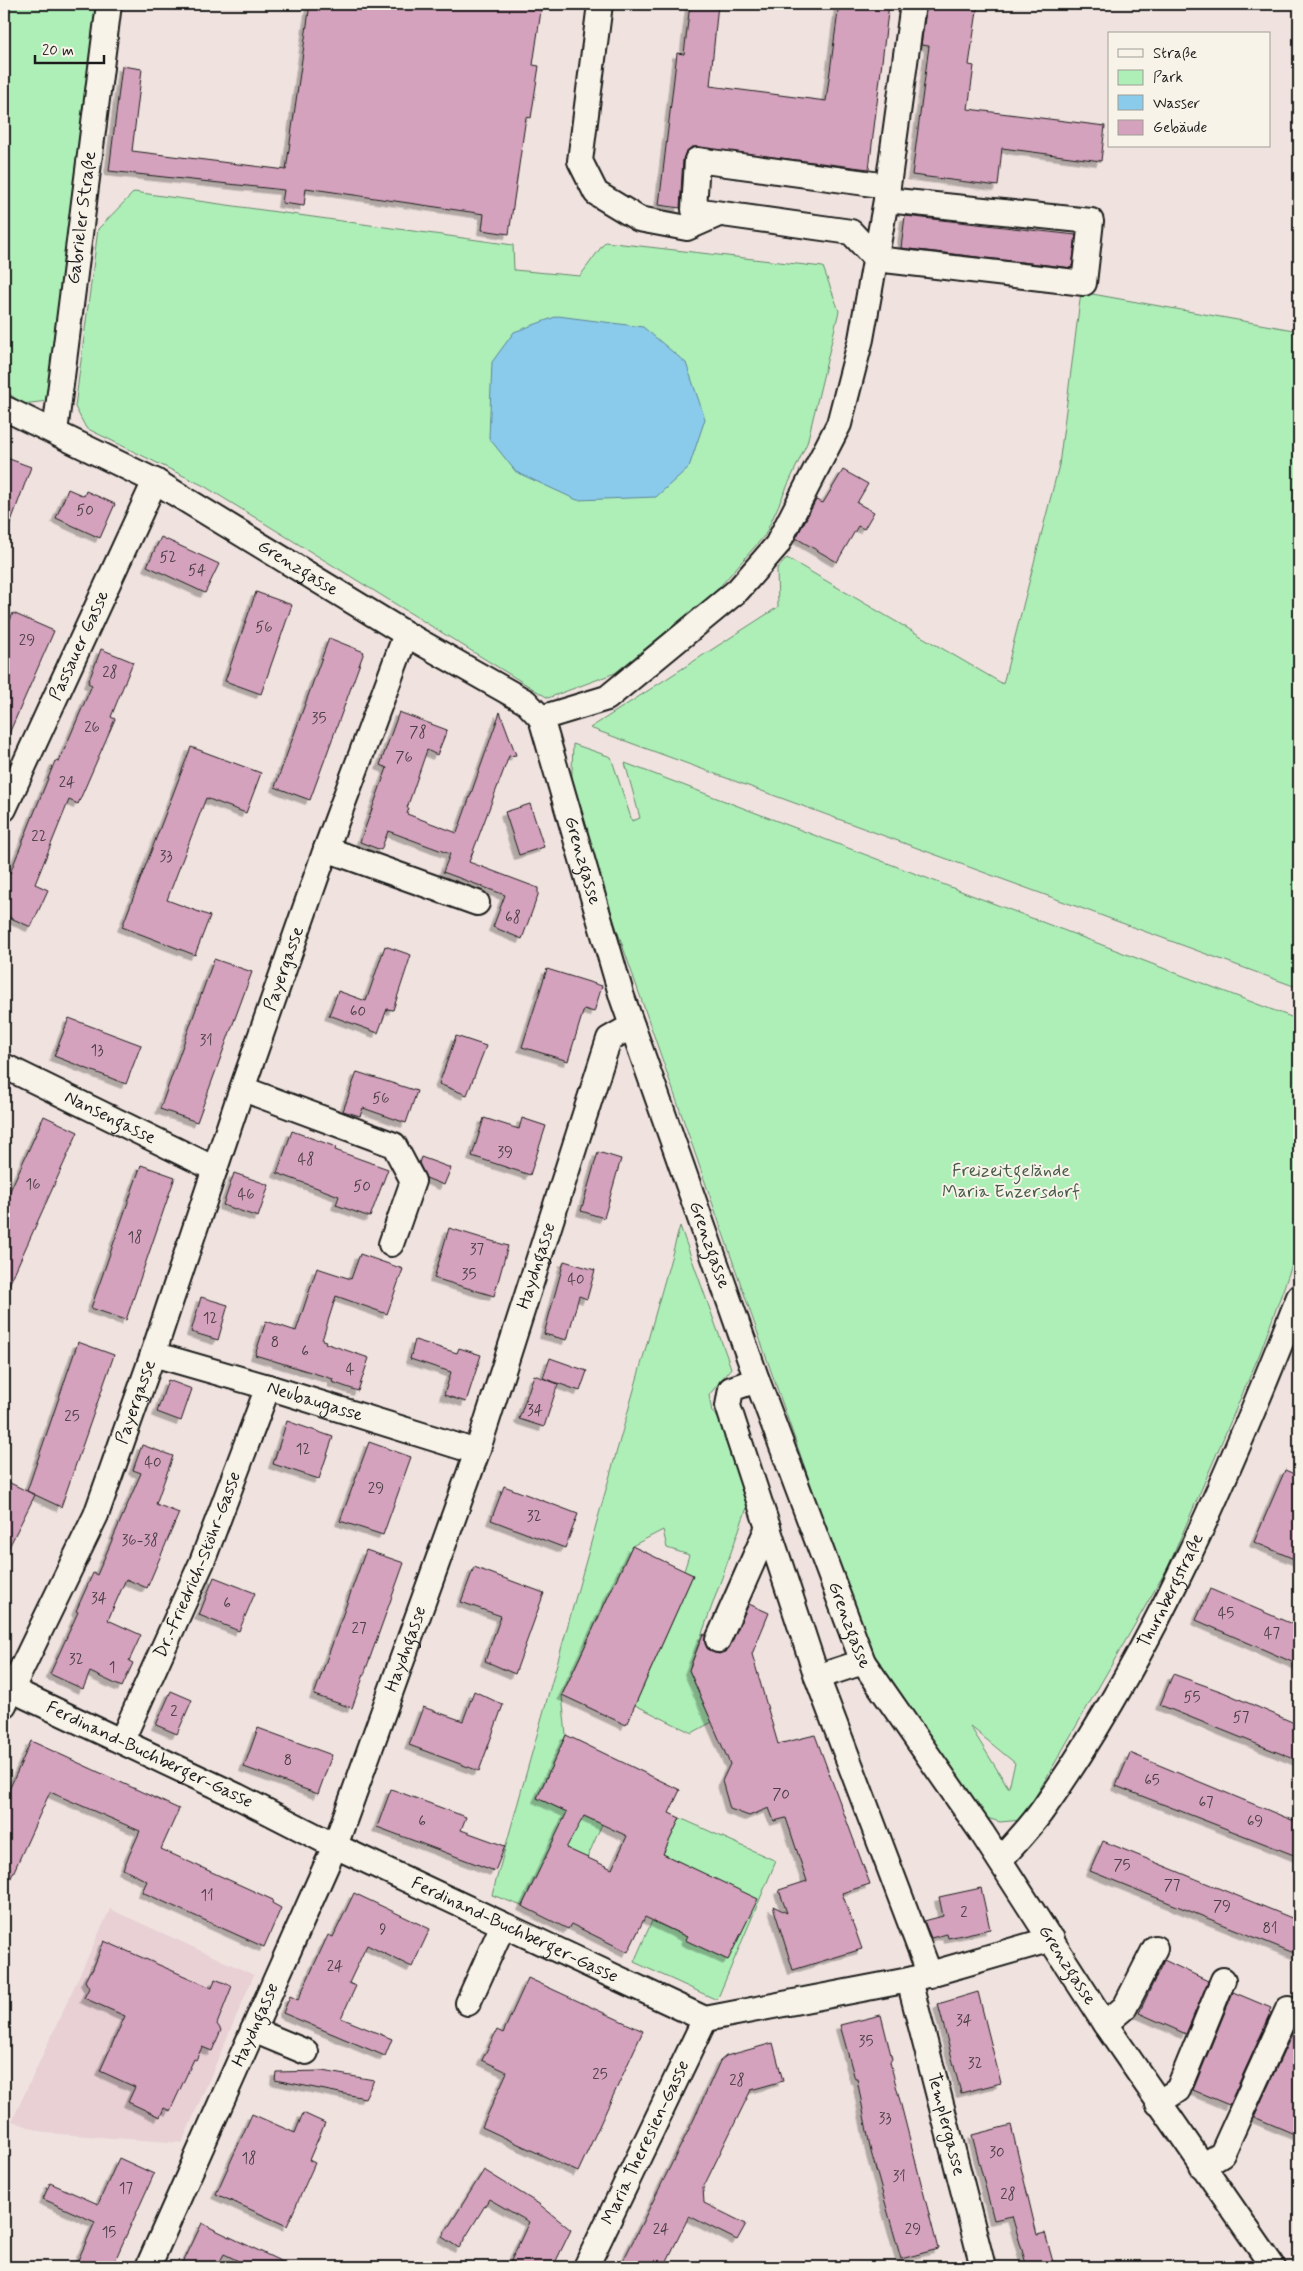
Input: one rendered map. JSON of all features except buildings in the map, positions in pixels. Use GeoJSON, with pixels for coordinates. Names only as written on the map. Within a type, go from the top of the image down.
{"type":"FeatureCollection","features":[{"type":"Feature","properties":{"kind":"street","name":"Gabrieler Straße"},"geometry":{"type":"LineString","coordinates":[[55,432],[108,4]]}},
{"type":"Feature","properties":{"kind":"street"},"geometry":{"type":"LineString","coordinates":[[600,4],[580,161],[596,194],[639,219],[687,228],[720,214]]}},
{"type":"Feature","properties":{"kind":"street"},"geometry":{"type":"LineString","coordinates":[[541,718],[607,698],[738,590],[777,545],[839,424],[861,339],[887,193],[913,4]]}},
{"type":"Feature","properties":{"kind":"street"},"geometry":{"type":"LineString","coordinates":[[697,160],[887,193],[1091,221],[1084,283],[876,259],[851,232],[694,210],[697,160]]}},
{"type":"Feature","properties":{"kind":"street","name":"Grenzgasse"},"geometry":{"type":"LineString","coordinates":[[4,408],[155,481],[406,634],[526,702],[541,718],[632,1026],[757,1380],[863,1662],[1000,1860],[1052,1939],[1104,2024],[1273,2267]]}},
{"type":"Feature","properties":{"kind":"street","name":"Passauer Gasse"},"geometry":{"type":"LineString","coordinates":[[4,809],[155,481]]}},
{"type":"Feature","properties":{"kind":"street","name":"Payergasse"},"geometry":{"type":"LineString","coordinates":[[6,1693],[96,1515],[326,849],[406,634]]}},
{"type":"Feature","properties":{"kind":"street"},"geometry":{"type":"LineString","coordinates":[[326,849],[477,902]]}},
{"type":"Feature","properties":{"kind":"street","name":"Haydngasse"},"geometry":{"type":"LineString","coordinates":[[148,2267],[335,1846],[477,1452],[608,1039],[632,1026]]}},
{"type":"Feature","properties":{"kind":"street","name":"Nansengasse"},"geometry":{"type":"LineString","coordinates":[[4,1066],[214,1169]]}},
{"type":"Feature","properties":{"kind":"street"},"geometry":{"type":"LineString","coordinates":[[243,1089],[394,1145],[413,1181],[391,1244]]}},
{"type":"Feature","properties":{"kind":"street","name":"Thurnbergstraße"},"geometry":{"type":"LineString","coordinates":[[1000,1860],[1043,1810],[1120,1691],[1184,1566],[1244,1436],[1299,1297]]}},
{"type":"Feature","properties":{"kind":"street","name":"Neubaugasse"},"geometry":{"type":"LineString","coordinates":[[153,1354],[268,1387],[477,1452]]}},
{"type":"Feature","properties":{"kind":"street","name":"Templergasse"},"geometry":{"type":"LineString","coordinates":[[757,1380],[731,1389],[728,1406],[816,1677],[920,1977],[983,2267]]}},
{"type":"Feature","properties":{"kind":"street","name":"Dr.-Friedrich-Stöhr-Gasse"},"geometry":{"type":"LineString","coordinates":[[122,1740],[202,1562],[268,1387]]}},
{"type":"Feature","properties":{"kind":"street"},"geometry":{"type":"LineString","coordinates":[[718,1640],[768,1527]]}},
{"type":"Feature","properties":{"kind":"street"},"geometry":{"type":"LineString","coordinates":[[816,1677],[863,1662]]}},
{"type":"Feature","properties":{"kind":"street","name":"Ferdinand-Buchberger-Gasse"},"geometry":{"type":"LineString","coordinates":[[6,1693],[122,1740],[335,1846],[705,2019]]}},
{"type":"Feature","properties":{"kind":"street"},"geometry":{"type":"LineString","coordinates":[[468,2004],[503,1925]]}},
{"type":"Feature","properties":{"kind":"street"},"geometry":{"type":"LineString","coordinates":[[705,2019],[920,1977],[1052,1939]]}},
{"type":"Feature","properties":{"kind":"street"},"geometry":{"type":"LineString","coordinates":[[1104,2024],[1125,2007],[1155,1948]]}},
{"type":"Feature","properties":{"kind":"street"},"geometry":{"type":"LineString","coordinates":[[1158,2103],[1178,2090],[1223,1980]]}},
{"type":"Feature","properties":{"kind":"street"},"geometry":{"type":"LineString","coordinates":[[1202,2166],[1222,2154],[1288,2009]]}},
{"type":"Feature","properties":{"kind":"street","name":"Maria Theresien-Gasse"},"geometry":{"type":"LineString","coordinates":[[586,2267],[705,2019]]}},
{"type":"Feature","properties":{"kind":"street"},"geometry":{"type":"LineString","coordinates":[[253,2030],[306,2052]]}},
{"type":"Feature","properties":{"kind":"shaded area"},"geometry":{"type":"Polygon","coordinates":[[[110,1909],[254,1975],[182,2143],[45,2133],[12,2121],[110,1909]]]}},
{"type":"Feature","properties":{"kind":"green space"},"geometry":{"type":"Polygon","coordinates":[[[4,4],[97,4],[48,401],[22,404],[4,389],[4,4]]]}},
{"type":"Feature","properties":{"kind":"green space"},"geometry":{"type":"Polygon","coordinates":[[[134,192],[513,245],[514,270],[580,276],[605,242],[823,267],[839,311],[807,443],[765,535],[716,591],[615,673],[548,698],[204,486],[86,428],[75,407],[98,229],[134,192]]]}},
{"type":"Feature","properties":{"kind":"green space"},"geometry":{"type":"Polygon","coordinates":[[[1081,292],[1299,331],[1299,988],[590,728],[778,607],[777,569],[787,558],[1003,684],[1059,465],[1081,292]]]}},
{"type":"Feature","properties":{"kind":"green space","name":"Freizeitgelände Maria Enzersdorf"},"geometry":{"type":"Polygon","coordinates":[[[573,744],[611,757],[632,821],[640,818],[625,763],[1299,1020],[1299,1246],[1260,1353],[1168,1567],[1022,1820],[1000,1822],[987,1818],[866,1643],[571,798],[573,744]],[[970,1726],[1008,1787],[1015,1763],[970,1726]]]}},
{"type":"Feature","properties":{"kind":"green space"},"geometry":{"type":"Polygon","coordinates":[[[680,1226],[731,1368],[709,1395],[712,1412],[724,1423],[750,1499],[689,1670],[712,1722],[692,1733],[635,1705],[693,1575],[684,1571],[689,1555],[667,1548],[663,1530],[632,1546],[562,1695],[566,1735],[537,1798],[582,1819],[584,1816],[602,1824],[587,1858],[553,1842],[522,1906],[492,1895],[680,1226]]]}},
{"type":"Feature","properties":{"kind":"green space"},"geometry":{"type":"Polygon","coordinates":[[[680,1818],[776,1861],[717,2000],[634,1962],[652,1921],[687,1937],[686,1940],[728,1960],[757,1899],[663,1854],[680,1818]]]}},
{"type":"Feature","properties":{"kind":"water"},"geometry":{"type":"Polygon","coordinates":[[[558,316],[643,327],[686,363],[705,419],[689,467],[656,497],[577,500],[516,472],[489,438],[492,362],[514,332],[558,316]]]}}]}
